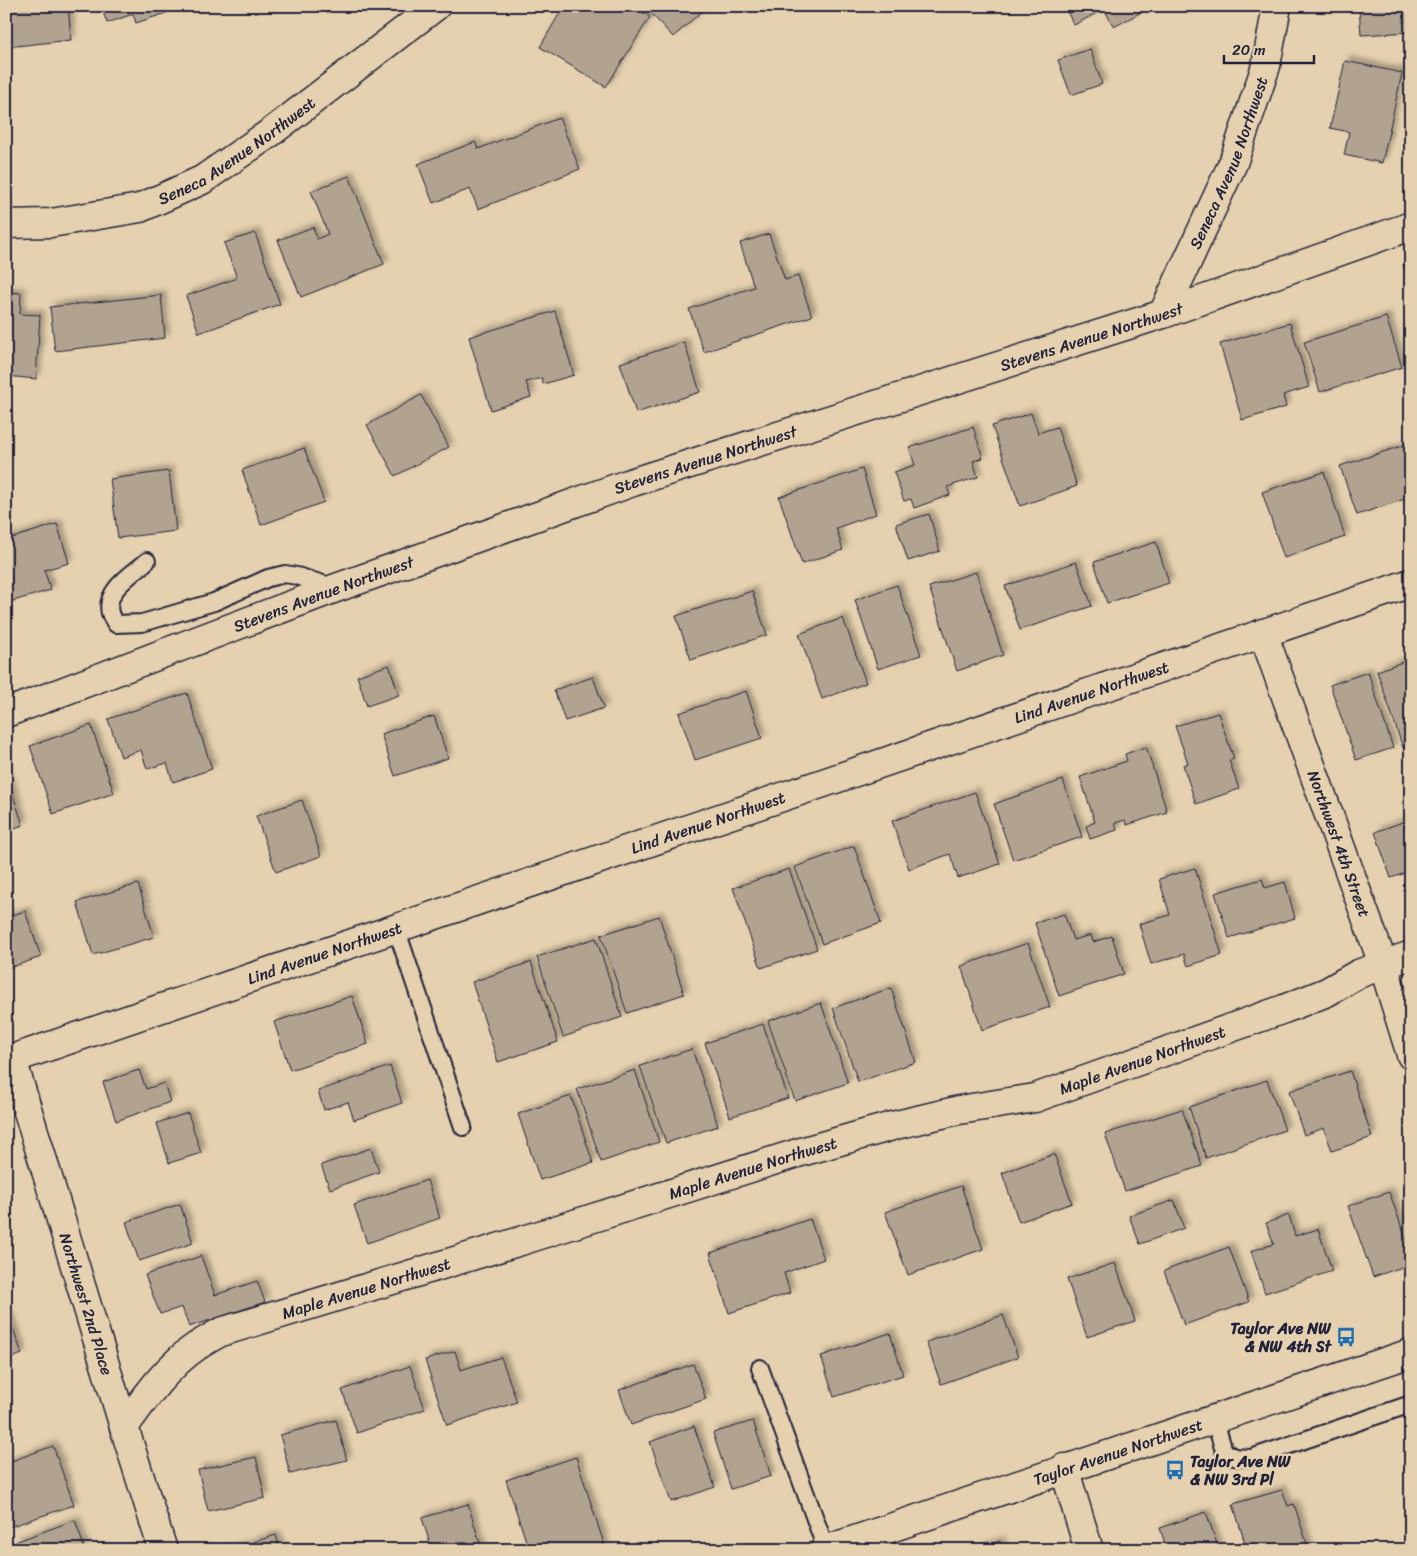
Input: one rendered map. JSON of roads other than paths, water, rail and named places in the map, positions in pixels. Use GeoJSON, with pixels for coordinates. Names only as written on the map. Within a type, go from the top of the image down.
{"type":"FeatureCollection","features":[{"type":"Feature","properties":{"kind":"street","name":"Seneca Avenue Northwest"},"geometry":{"type":"LineString","coordinates":[[6,224],[52,223],[140,208],[202,180],[270,133],[436,6]]}},
{"type":"Feature","properties":{"kind":"street","name":"Seneca Avenue Northwest"},"geometry":{"type":"LineString","coordinates":[[1163,314],[1233,163],[1266,66],[1277,6]]}},
{"type":"Feature","properties":{"kind":"street","name":"Stevens Avenue Northwest"},"geometry":{"type":"LineString","coordinates":[[6,714],[336,588],[633,482],[1163,314],[1411,226]]}},
{"type":"Feature","properties":{"kind":"street","name":"Lind Avenue Northwest"},"geometry":{"type":"LineString","coordinates":[[9,1059],[1411,583]]}},
{"type":"Feature","properties":{"kind":"street","name":"Northwest 4th Street"},"geometry":{"type":"LineString","coordinates":[[1263,633],[1383,964],[1411,1055]]}},
{"type":"Feature","properties":{"kind":"street","name":"Maple Avenue Northwest"},"geometry":{"type":"LineString","coordinates":[[124,1427],[144,1399],[170,1370],[196,1346],[221,1332],[524,1240],[801,1152],[896,1125],[959,1110],[1035,1098],[1284,1009],[1327,992],[1358,974],[1411,955]]}},
{"type":"Feature","properties":{"kind":"street","name":"Northwest 2nd Place"},"geometry":{"type":"LineString","coordinates":[[9,1059],[163,1550]]}},
{"type":"Feature","properties":{"kind":"street","name":"Taylor Avenue Northwest"},"geometry":{"type":"LineString","coordinates":[[826,1550],[1411,1352]]}},
{"type":"Feature","properties":{"kind":"street"},"geometry":{"type":"LineString","coordinates":[[1064,1468],[1089,1550]]}},
{"type":"Feature","properties":{"kind":"lane"},"geometry":{"type":"LineString","coordinates":[[147,561],[118,586],[110,601],[110,613],[116,624],[142,623],[214,602],[268,578],[285,574],[336,588]]}},
{"type":"Feature","properties":{"kind":"lane"},"geometry":{"type":"LineString","coordinates":[[396,928],[463,1127]]}},
{"type":"Feature","properties":{"kind":"lane"},"geometry":{"type":"LineString","coordinates":[[760,1368],[826,1550]]}},
{"type":"Feature","properties":{"kind":"lane"},"geometry":{"type":"LineString","coordinates":[[1214,1418],[1224,1451],[1234,1457],[1251,1458],[1411,1404]]}},
{"type":"Feature","properties":{"kind":"place","name":"Taylor Ave NW & NW 4th St"},"geometry":{"type":"Point","coordinates":[1346,1337]}},
{"type":"Feature","properties":{"kind":"place","name":"Taylor Ave NW & NW 3rd Pl"},"geometry":{"type":"Point","coordinates":[1175,1470]}}]}
